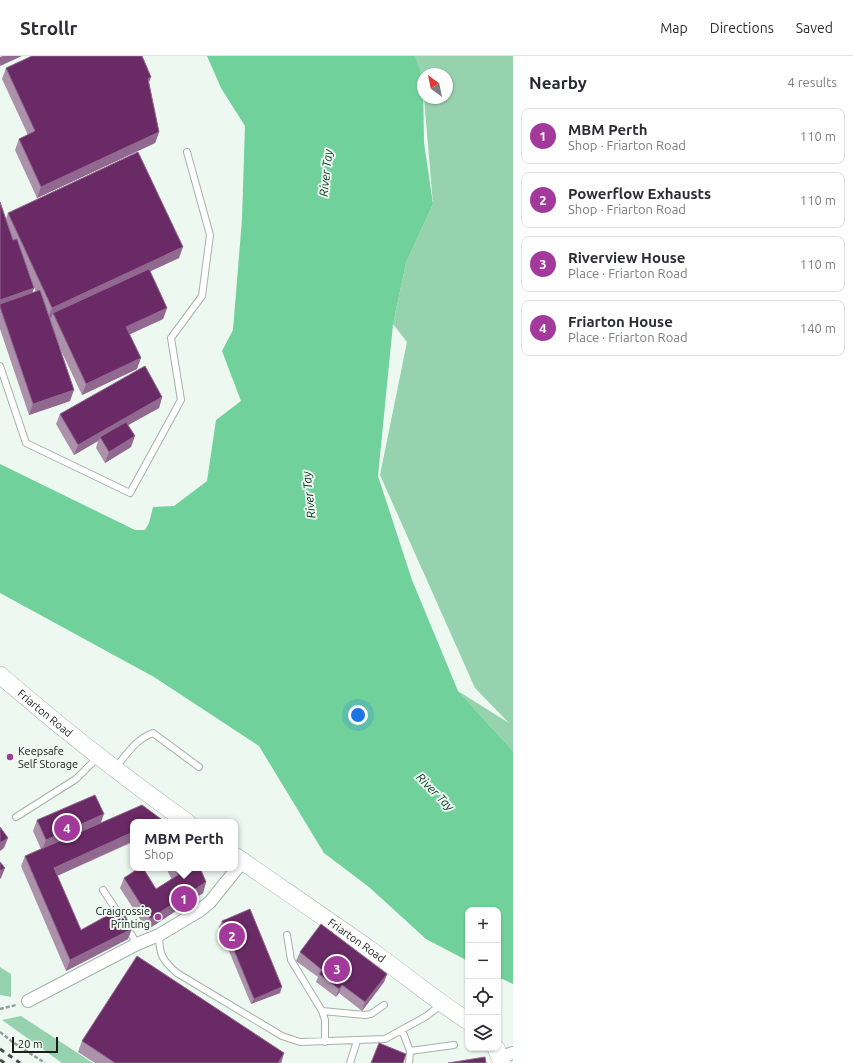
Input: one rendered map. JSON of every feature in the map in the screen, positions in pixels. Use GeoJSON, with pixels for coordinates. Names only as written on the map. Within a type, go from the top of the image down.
{"type":"FeatureCollection","features":[{"type":"Feature","properties":{"kind":"street","name":"Friarton Road"},"geometry":{"type":"LineString","coordinates":[[0,675],[59,725],[115,769],[183,819]]}},
{"type":"Feature","properties":{"kind":"street","name":"Friarton Road"},"geometry":{"type":"LineString","coordinates":[[239,858],[374,952],[442,1004],[465,1019]]}},
{"type":"Feature","properties":{"kind":"street","name":"Friarton Road"},"geometry":{"type":"LineString","coordinates":[[28,1001],[137,944],[159,935],[198,911],[210,902],[230,871]]}},
{"type":"Feature","properties":{"kind":"lane"},"geometry":{"type":"LineString","coordinates":[[0,366],[26,443],[130,493],[181,400],[171,338],[202,296],[210,236],[187,152]]}},
{"type":"Feature","properties":{"kind":"lane"},"geometry":{"type":"LineString","coordinates":[[115,769],[135,744],[145,736],[154,733],[199,767]]}},
{"type":"Feature","properties":{"kind":"lane"},"geometry":{"type":"LineString","coordinates":[[16,817],[76,779],[99,756]]}},
{"type":"Feature","properties":{"kind":"lane"},"geometry":{"type":"LineString","coordinates":[[103,890],[134,936],[137,944]]}},
{"type":"Feature","properties":{"kind":"lane"},"geometry":{"type":"LineString","coordinates":[[159,935],[159,946],[164,962],[177,973],[282,1036],[300,1042],[384,1039],[402,1030],[442,1004]]}},
{"type":"Feature","properties":{"kind":"lane"},"geometry":{"type":"LineString","coordinates":[[287,935],[291,960],[322,1011],[325,1020],[325,1042]]}},
{"type":"Feature","properties":{"kind":"lane"},"geometry":{"type":"LineString","coordinates":[[322,1011],[365,1015],[371,1014],[384,1005]]}},
{"type":"Feature","properties":{"kind":"lane"},"geometry":{"type":"LineString","coordinates":[[402,1030],[410,1051],[409,1063]]}},
{"type":"Feature","properties":{"kind":"lane"},"geometry":{"type":"LineString","coordinates":[[350,1063],[357,1041]]}},
{"type":"Feature","properties":{"kind":"lane"},"geometry":{"type":"LineString","coordinates":[[410,1051],[454,1046]]}},
{"type":"Feature","properties":{"kind":"path"},"geometry":{"type":"LineString","coordinates":[[0,1032],[45,1063]]}},
{"type":"Feature","properties":{"kind":"shaded area"},"geometry":{"type":"Polygon","coordinates":[[[414,56],[513,56],[513,751],[458,691],[509,723],[475,688],[380,475],[407,342],[393,324],[406,263],[433,204],[425,104],[453,104],[453,68],[418,68],[414,56]]]}},
{"type":"Feature","properties":{"kind":"shaded area"},"geometry":{"type":"Polygon","coordinates":[[[0,967],[11,974],[11,997],[0,995],[0,967]]]}},
{"type":"Feature","properties":{"kind":"shaded area"},"geometry":{"type":"Polygon","coordinates":[[[21,1016],[93,1063],[62,1063],[2,1020],[21,1016]]]}},
{"type":"Feature","properties":{"kind":"water","name":"River Tay"},"geometry":{"type":"Polygon","coordinates":[[[207,56],[415,56],[419,68],[417,68],[417,104],[423,104],[424,143],[433,204],[406,263],[393,324],[378,476],[412,580],[458,691],[513,751],[513,984],[501,978],[501,907],[465,907],[465,959],[426,939],[369,887],[324,853],[259,746],[154,677],[0,593],[0,464],[135,530],[145,530],[149,523],[153,507],[174,506],[207,481],[216,420],[241,401],[222,351],[233,330],[242,219],[245,126],[221,88],[207,56]]]}},
{"type":"Feature","properties":{"kind":"building"},"geometry":{"type":"Polygon","coordinates":[[[32,56],[142,56],[151,77],[148,79],[159,132],[41,187],[19,139],[35,131],[6,68],[32,56]]]}},
{"type":"Feature","properties":{"kind":"building"},"geometry":{"type":"Polygon","coordinates":[[[138,152],[183,247],[52,308],[8,213],[138,152]]]}},
{"type":"Feature","properties":{"kind":"building"},"geometry":{"type":"Polygon","coordinates":[[[0,202],[13,240],[17,239],[34,288],[0,300],[0,202]]]}},
{"type":"Feature","properties":{"kind":"building"},"geometry":{"type":"Polygon","coordinates":[[[149,269],[167,308],[126,327],[141,358],[86,384],[53,313],[149,269]]]}},
{"type":"Feature","properties":{"kind":"building"},"geometry":{"type":"Polygon","coordinates":[[[40,290],[74,390],[33,404],[0,304],[40,290]]]}},
{"type":"Feature","properties":{"kind":"building"},"geometry":{"type":"Polygon","coordinates":[[[145,366],[162,397],[78,445],[60,414],[145,366]]]}},
{"type":"Feature","properties":{"kind":"building"},"geometry":{"type":"Polygon","coordinates":[[[126,422],[135,436],[109,452],[100,437],[126,422]]]}},
{"type":"Feature","properties":{"kind":"building"},"geometry":{"type":"Polygon","coordinates":[[[95,795],[104,814],[46,840],[37,820],[95,795]]]}},
{"type":"Feature","properties":{"kind":"building"},"geometry":{"type":"Polygon","coordinates":[[[142,805],[161,819],[130,819],[130,833],[54,868],[81,930],[121,908],[132,929],[70,960],[25,856],[142,805]]]}},
{"type":"Feature","properties":{"kind":"building"},"geometry":{"type":"Polygon","coordinates":[[[0,827],[8,838],[0,843],[0,827]]]}},
{"type":"Feature","properties":{"kind":"building"},"geometry":{"type":"Polygon","coordinates":[[[0,862],[5,868],[0,871],[0,862]]]}},
{"type":"Feature","properties":{"kind":"building"},"geometry":{"type":"Polygon","coordinates":[[[134,871],[145,871],[156,889],[178,875],[176,871],[201,871],[206,882],[150,919],[124,878],[134,871]]]}},
{"type":"Feature","properties":{"kind":"building"},"geometry":{"type":"Polygon","coordinates":[[[250,909],[282,987],[254,999],[222,921],[250,909]]]}},
{"type":"Feature","properties":{"kind":"building"},"geometry":{"type":"Polygon","coordinates":[[[321,924],[387,974],[365,1002],[342,985],[339,989],[319,974],[322,970],[300,952],[321,924]]]}},
{"type":"Feature","properties":{"kind":"building"},"geometry":{"type":"Polygon","coordinates":[[[137,956],[284,1053],[278,1063],[115,1063],[82,1041],[137,956]]]}},
{"type":"Feature","properties":{"kind":"building"},"geometry":{"type":"Polygon","coordinates":[[[379,1043],[406,1054],[403,1063],[371,1063],[379,1043]]]}},
{"type":"Feature","properties":{"kind":"building"},"geometry":{"type":"Polygon","coordinates":[[[485,1057],[486,1063],[448,1063],[485,1057]]]}},
{"type":"Feature","properties":{"kind":"railway"},"geometry":{"type":"LineString","coordinates":[[0,1049],[20,1063]]}},
{"type":"Feature","properties":{"kind":"railway"},"geometry":{"type":"LineString","coordinates":[[0,1060],[5,1063]]}},
{"type":"Feature","properties":{"kind":"place","name":"Keepsafe Self Storage"},"geometry":{"type":"Point","coordinates":[10,757]}},
{"type":"Feature","properties":{"kind":"place","name":"Friarton House"},"geometry":{"type":"Point","coordinates":[67,828]}},
{"type":"Feature","properties":{"kind":"place","name":"MBM Perth"},"geometry":{"type":"Point","coordinates":[184,899]}},
{"type":"Feature","properties":{"kind":"place","name":"Craigrossie Printing"},"geometry":{"type":"Point","coordinates":[158,917]}},
{"type":"Feature","properties":{"kind":"place","name":"Powerflow Exhausts"},"geometry":{"type":"Point","coordinates":[232,936]}},
{"type":"Feature","properties":{"kind":"place","name":"Riverview House"},"geometry":{"type":"Point","coordinates":[337,969]}}]}
